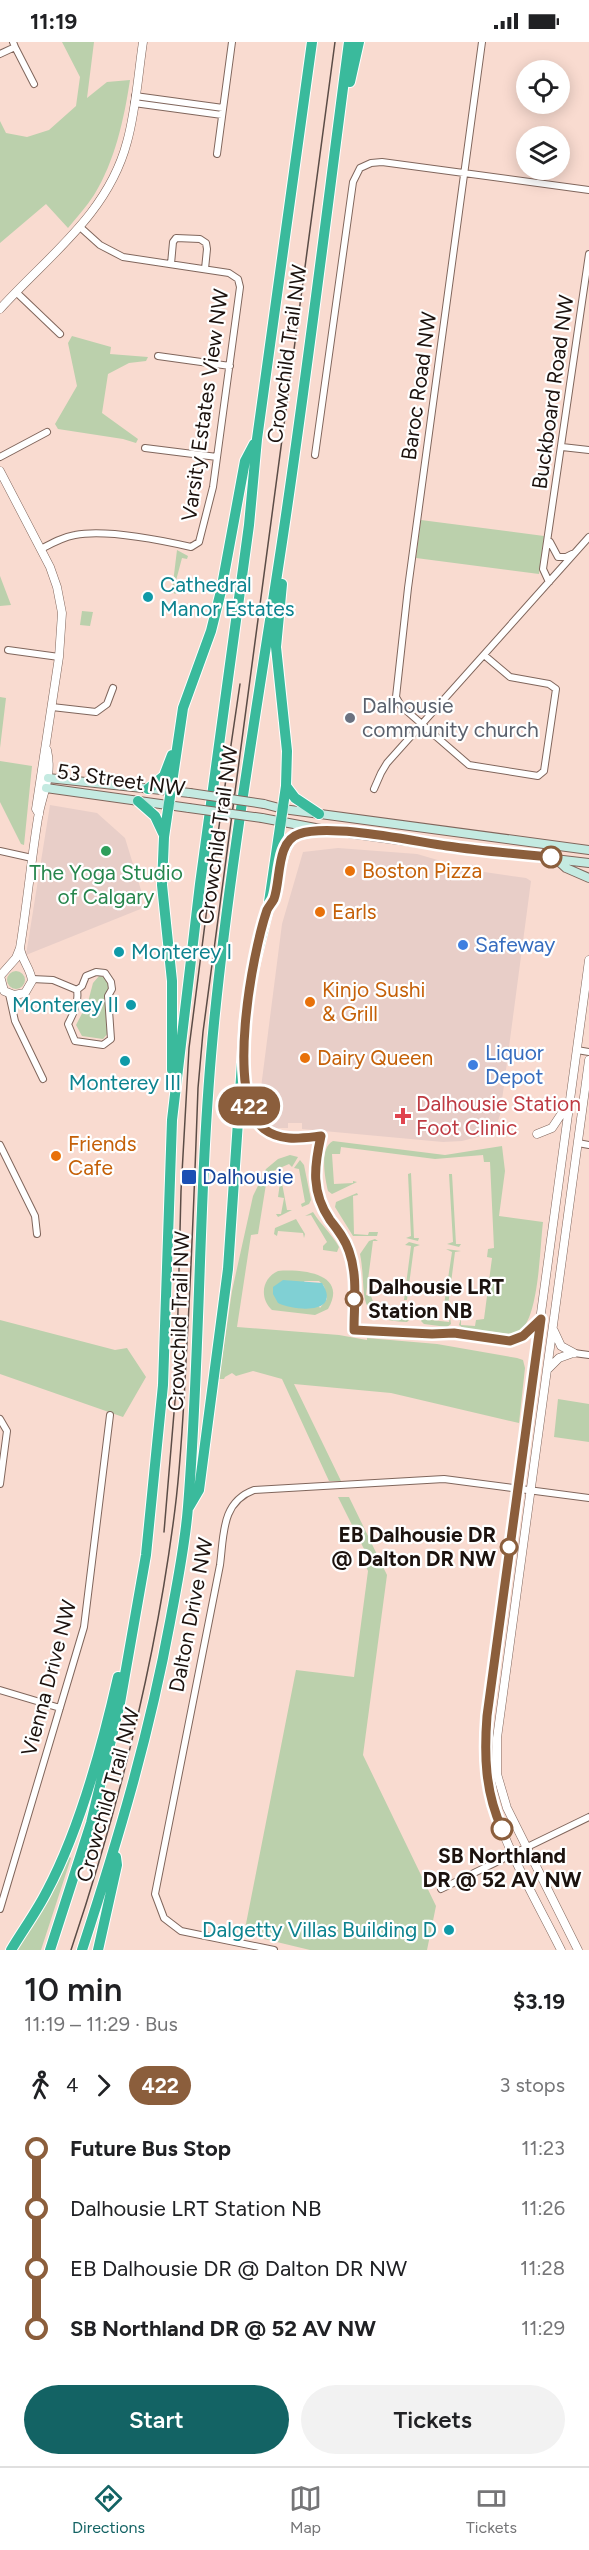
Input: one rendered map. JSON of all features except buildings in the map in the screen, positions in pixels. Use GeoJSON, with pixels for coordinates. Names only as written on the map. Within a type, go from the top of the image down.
{"type":"FeatureCollection","features":[{"type":"Feature","properties":{"kind":"highway","name":"Crowchild Trail NW"},"geometry":{"type":"LineString","coordinates":[[50,1950],[91,1823],[120,1703],[146,1555],[163,1385],[172,1120],[200,884],[249,525],[257,439],[312,42]]}},
{"type":"Feature","properties":{"kind":"highway","name":"Crowchild Trail NW"},"geometry":{"type":"LineString","coordinates":[[82,1950],[135,1783],[158,1689],[182,1558],[188,1509],[199,1331],[207,1097],[214,1021],[244,790],[283,536],[349,42]]}},
{"type":"Feature","properties":{"kind":"highway"},"geometry":{"type":"LineString","coordinates":[[340,111],[349,88],[359,42]]}},
{"type":"Feature","properties":{"kind":"highway"},"geometry":{"type":"LineString","coordinates":[[172,1120],[172,981],[162,885],[164,837],[183,708],[211,631],[221,591],[245,460],[257,439]]}},
{"type":"Feature","properties":{"kind":"highway"},"geometry":{"type":"LineString","coordinates":[[188,1509],[198,1490],[228,1269],[245,1018],[252,975],[268,909],[286,786],[287,751],[276,647],[284,554],[283,536]]}},
{"type":"Feature","properties":{"kind":"highway"},"geometry":{"type":"LineString","coordinates":[[148,789],[164,776],[176,750]]}},
{"type":"Feature","properties":{"kind":"highway"},"geometry":{"type":"LineString","coordinates":[[286,786],[295,798],[319,814]]}},
{"type":"Feature","properties":{"kind":"highway"},"geometry":{"type":"LineString","coordinates":[[138,801],[156,816],[164,837]]}},
{"type":"Feature","properties":{"kind":"highway"},"geometry":{"type":"LineString","coordinates":[[268,909],[274,899],[284,852],[290,840],[300,833],[326,830]]}},
{"type":"Feature","properties":{"kind":"highway"},"geometry":{"type":"LineString","coordinates":[[11,1950],[48,1890],[70,1836],[97,1754],[121,1664],[129,1649]]}},
{"type":"Feature","properties":{"kind":"highway"},"geometry":{"type":"LineString","coordinates":[[98,1950],[117,1865],[115,1851]]}},
{"type":"Feature","properties":{"kind":"main road","name":"53 Street NW"},"geometry":{"type":"LineString","coordinates":[[44,777],[190,794],[319,814],[589,849]]}},
{"type":"Feature","properties":{"kind":"main road","name":"53 Street NW"},"geometry":{"type":"LineString","coordinates":[[43,787],[262,818],[326,830],[589,863]]}},
{"type":"Feature","properties":{"kind":"main road"},"geometry":{"type":"LineString","coordinates":[[555,858],[566,868],[589,878]]}},
{"type":"Feature","properties":{"kind":"street"},"geometry":{"type":"LineString","coordinates":[[0,309],[80,227],[101,201],[118,169],[129,133],[143,42]]}},
{"type":"Feature","properties":{"kind":"street"},"geometry":{"type":"LineString","coordinates":[[217,154],[232,42]]}},
{"type":"Feature","properties":{"kind":"street","name":"Baroc Road NW"},"geometry":{"type":"LineString","coordinates":[[482,42],[408,588],[396,694],[401,706],[469,765],[534,776],[542,774],[556,689],[549,684],[510,677],[484,655]]}},
{"type":"Feature","properties":{"kind":"street"},"geometry":{"type":"LineString","coordinates":[[0,54],[14,44],[34,84]]}},
{"type":"Feature","properties":{"kind":"street"},"geometry":{"type":"LineString","coordinates":[[135,100],[222,112]]}},
{"type":"Feature","properties":{"kind":"street"},"geometry":{"type":"LineString","coordinates":[[315,454],[353,182],[360,168],[371,163],[382,162],[589,190]]}},
{"type":"Feature","properties":{"kind":"street","name":"Varsity Estates View NW"},"geometry":{"type":"LineString","coordinates":[[41,549],[66,538],[97,533],[191,546],[197,544],[202,535],[211,496],[240,284],[232,274],[123,257],[100,244],[80,227]]}},
{"type":"Feature","properties":{"kind":"street"},"geometry":{"type":"LineString","coordinates":[[171,264],[173,242],[176,238],[193,238],[204,241],[207,245],[205,269]]}},
{"type":"Feature","properties":{"kind":"street","name":"Buckboard Road NW"},"geometry":{"type":"LineString","coordinates":[[549,582],[543,569],[589,254]]}},
{"type":"Feature","properties":{"kind":"street"},"geometry":{"type":"LineString","coordinates":[[16,292],[60,334]]}},
{"type":"Feature","properties":{"kind":"street"},"geometry":{"type":"LineString","coordinates":[[158,356],[230,366]]}},
{"type":"Feature","properties":{"kind":"street"},"geometry":{"type":"LineString","coordinates":[[0,457],[47,432]]}},
{"type":"Feature","properties":{"kind":"street"},"geometry":{"type":"LineString","coordinates":[[562,447],[589,450]]}},
{"type":"Feature","properties":{"kind":"street"},"geometry":{"type":"LineString","coordinates":[[145,448],[217,457]]}},
{"type":"Feature","properties":{"kind":"street"},"geometry":{"type":"LineString","coordinates":[[0,471],[54,577],[61,603],[59,657],[46,748],[49,761],[44,777],[20,948],[16,958],[4,968],[0,976],[1,986],[9,994],[15,1021],[43,1079]]}},
{"type":"Feature","properties":{"kind":"street"},"geometry":{"type":"LineString","coordinates":[[549,535],[552,548],[558,557],[566,557],[576,551]]}},
{"type":"Feature","properties":{"kind":"street"},"geometry":{"type":"LineString","coordinates":[[374,789],[383,769],[589,537]]}},
{"type":"Feature","properties":{"kind":"street"},"geometry":{"type":"LineString","coordinates":[[8,650],[59,657]]}},
{"type":"Feature","properties":{"kind":"street"},"geometry":{"type":"LineString","coordinates":[[52,706],[96,712],[107,704],[113,688]]}},
{"type":"Feature","properties":{"kind":"street"},"geometry":{"type":"LineString","coordinates":[[0,851],[32,858]]}},
{"type":"Feature","properties":{"kind":"street"},"geometry":{"type":"LineString","coordinates":[[12,1006],[20,995],[28,990],[32,979],[22,961],[20,948]]}},
{"type":"Feature","properties":{"kind":"street"},"geometry":{"type":"LineString","coordinates":[[561,1950],[493,1805],[485,1764],[485,1745],[493,1666],[589,960]]}},
{"type":"Feature","properties":{"kind":"street"},"geometry":{"type":"LineString","coordinates":[[96,972],[105,973],[111,982],[112,989],[108,996],[111,1039],[103,1046],[75,1041],[69,1031],[68,1024],[78,999],[77,990],[82,986],[86,976],[96,972]]}},
{"type":"Feature","properties":{"kind":"street"},"geometry":{"type":"LineString","coordinates":[[32,979],[53,980],[77,990]]}},
{"type":"Feature","properties":{"kind":"street"},"geometry":{"type":"LineString","coordinates":[[9,994],[20,995]]}},
{"type":"Feature","properties":{"kind":"street"},"geometry":{"type":"LineString","coordinates":[[577,1050],[589,1052]]}},
{"type":"Feature","properties":{"kind":"street"},"geometry":{"type":"LineString","coordinates":[[578,1950],[525,1846],[504,1799],[497,1774],[496,1758],[589,1060]]}},
{"type":"Feature","properties":{"kind":"street"},"geometry":{"type":"LineString","coordinates":[[537,1134],[552,1128],[570,1100]]}},
{"type":"Feature","properties":{"kind":"street"},"geometry":{"type":"LineString","coordinates":[[578,1143],[589,1145]]}},
{"type":"Feature","properties":{"kind":"street"},"geometry":{"type":"LineString","coordinates":[[0,1145],[35,1216],[37,1234]]}},
{"type":"Feature","properties":{"kind":"street"},"geometry":{"type":"LineString","coordinates":[[510,1341],[523,1336],[541,1319]]}},
{"type":"Feature","properties":{"kind":"street"},"geometry":{"type":"LineString","coordinates":[[553,1329],[561,1346],[574,1353],[589,1355]]}},
{"type":"Feature","properties":{"kind":"street"},"geometry":{"type":"LineString","coordinates":[[548,1369],[559,1358],[574,1353]]}},
{"type":"Feature","properties":{"kind":"street","name":"Vienna Drive NW"},"geometry":{"type":"LineString","coordinates":[[0,1909],[84,1627],[110,1415]]}},
{"type":"Feature","properties":{"kind":"street"},"geometry":{"type":"LineString","coordinates":[[0,1419],[7,1431],[0,1484]]}},
{"type":"Feature","properties":{"kind":"street","name":"Dalton Drive NW"},"geometry":{"type":"LineString","coordinates":[[274,1950],[181,1931],[164,1918],[155,1894],[220,1565],[225,1518],[229,1508],[243,1494],[268,1489],[342,1487],[444,1479],[589,1498]]}},
{"type":"Feature","properties":{"kind":"street"},"geometry":{"type":"LineString","coordinates":[[0,1690],[60,1708]]}},
{"type":"Feature","properties":{"kind":"street"},"geometry":{"type":"LineString","coordinates":[[441,1889],[514,1854],[525,1846],[589,1817]]}},
{"type":"Feature","properties":{"kind":"shaded area"},"geometry":{"type":"Polygon","coordinates":[[[50,805],[97,813],[125,838],[141,890],[143,908],[26,955],[50,805]]]}},
{"type":"Feature","properties":{"kind":"shaded area"},"geometry":{"type":"Polygon","coordinates":[[[338,848],[417,854],[441,861],[443,866],[526,878],[531,881],[500,1115],[496,1127],[485,1135],[462,1141],[443,1142],[302,1129],[302,1123],[288,1123],[288,1128],[272,1128],[258,1111],[282,924],[303,852],[338,848]]]}},
{"type":"Feature","properties":{"kind":"green space"},"geometry":{"type":"Polygon","coordinates":[[[62,42],[94,42],[87,98],[107,82],[130,80],[118,139],[108,168],[94,195],[68,228],[46,204],[0,243],[0,121],[6,133],[27,137],[49,130],[76,106],[80,77],[62,42]]]}},
{"type":"Feature","properties":{"kind":"green space"},"geometry":{"type":"Polygon","coordinates":[[[72,336],[111,347],[110,354],[148,357],[146,361],[129,363],[108,374],[102,413],[138,439],[136,443],[58,429],[55,424],[77,386],[68,343],[72,336]]]}},
{"type":"Feature","properties":{"kind":"green space"},"geometry":{"type":"Polygon","coordinates":[[[421,520],[544,536],[539,574],[416,558],[421,520]]]}},
{"type":"Feature","properties":{"kind":"green space"},"geometry":{"type":"Polygon","coordinates":[[[177,550],[188,556],[187,559],[182,558],[174,588],[180,589],[175,594],[172,591],[177,550]]]}},
{"type":"Feature","properties":{"kind":"green space"},"geometry":{"type":"Polygon","coordinates":[[[0,576],[11,605],[0,606],[0,576]]]}},
{"type":"Feature","properties":{"kind":"green space"},"geometry":{"type":"Polygon","coordinates":[[[82,611],[93,612],[90,626],[80,625],[82,611]]]}},
{"type":"Feature","properties":{"kind":"green space"},"geometry":{"type":"Polygon","coordinates":[[[0,697],[6,698],[0,748],[0,697]]]}},
{"type":"Feature","properties":{"kind":"green space"},"geometry":{"type":"Polygon","coordinates":[[[0,761],[32,766],[24,845],[21,844],[0,802],[0,761]]]}},
{"type":"Feature","properties":{"kind":"green space"},"geometry":{"type":"Polygon","coordinates":[[[16,971],[22,974],[25,980],[22,986],[16,989],[10,986],[7,980],[10,974],[16,971]]]}},
{"type":"Feature","properties":{"kind":"green space"},"geometry":{"type":"Polygon","coordinates":[[[99,976],[104,977],[111,985],[109,1032],[103,1039],[82,1036],[76,1025],[88,1002],[93,983],[99,976]]]}},
{"type":"Feature","properties":{"kind":"green space"},"geometry":{"type":"Polygon","coordinates":[[[333,1141],[445,1155],[502,1146],[505,1171],[499,1216],[543,1222],[535,1296],[532,1310],[521,1330],[515,1333],[504,1333],[470,1330],[459,1325],[461,1318],[461,1325],[475,1326],[476,1320],[484,1319],[492,1258],[487,1257],[488,1249],[494,1248],[490,1162],[484,1162],[483,1155],[435,1159],[341,1147],[340,1154],[332,1154],[334,1184],[357,1182],[332,1194],[328,1191],[324,1156],[333,1141]]]}},
{"type":"Feature","properties":{"kind":"green space"},"geometry":{"type":"Polygon","coordinates":[[[290,1155],[298,1157],[292,1167],[289,1164],[273,1171],[267,1178],[258,1234],[251,1235],[237,1327],[339,1335],[367,1340],[367,1338],[437,1344],[523,1360],[525,1368],[519,1423],[391,1393],[294,1384],[341,1481],[329,1481],[282,1379],[253,1371],[236,1376],[232,1373],[224,1379],[219,1379],[232,1291],[253,1196],[266,1169],[278,1159],[290,1155]]]}},
{"type":"Feature","properties":{"kind":"green space"},"geometry":{"type":"Polygon","coordinates":[[[300,1160],[304,1165],[311,1200],[309,1204],[302,1207],[301,1204],[305,1202],[299,1169],[294,1168],[300,1160]]]}},
{"type":"Feature","properties":{"kind":"green space"},"geometry":{"type":"Polygon","coordinates":[[[411,1173],[414,1238],[419,1238],[418,1241],[406,1238],[411,1236],[408,1174],[411,1173]]]}},
{"type":"Feature","properties":{"kind":"green space"},"geometry":{"type":"Polygon","coordinates":[[[449,1174],[452,1174],[456,1244],[461,1244],[459,1247],[447,1244],[453,1242],[449,1174]]]}},
{"type":"Feature","properties":{"kind":"green space"},"geometry":{"type":"Polygon","coordinates":[[[286,1180],[282,1183],[287,1210],[292,1210],[278,1217],[276,1214],[281,1214],[284,1198],[278,1197],[280,1183],[286,1180]]]}},
{"type":"Feature","properties":{"kind":"green space"},"geometry":{"type":"Polygon","coordinates":[[[357,1193],[358,1195],[353,1196],[354,1234],[368,1235],[369,1232],[378,1232],[377,1236],[353,1236],[335,1207],[336,1202],[357,1193]]]}},
{"type":"Feature","properties":{"kind":"green space"},"geometry":{"type":"Polygon","coordinates":[[[313,1212],[339,1247],[337,1252],[323,1250],[327,1242],[311,1215],[305,1216],[313,1212]]]}},
{"type":"Feature","properties":{"kind":"green space"},"geometry":{"type":"Polygon","coordinates":[[[296,1219],[305,1234],[304,1238],[303,1233],[278,1231],[277,1236],[274,1234],[275,1228],[296,1219]]]}},
{"type":"Feature","properties":{"kind":"green space"},"geometry":{"type":"Polygon","coordinates":[[[375,1239],[378,1241],[373,1241],[366,1295],[371,1296],[375,1312],[407,1317],[408,1311],[411,1312],[407,1322],[378,1316],[370,1310],[366,1302],[360,1254],[369,1241],[375,1239]]]}},
{"type":"Feature","properties":{"kind":"green space"},"geometry":{"type":"Polygon","coordinates":[[[409,1242],[420,1245],[414,1247],[407,1300],[404,1300],[411,1246],[405,1245],[409,1242]]]}},
{"type":"Feature","properties":{"kind":"green space"},"geometry":{"type":"Polygon","coordinates":[[[446,1249],[461,1251],[455,1252],[448,1306],[444,1305],[452,1252],[446,1249]]]}},
{"type":"Feature","properties":{"kind":"green space"},"geometry":{"type":"Polygon","coordinates":[[[278,1271],[298,1271],[320,1276],[332,1288],[333,1297],[328,1309],[315,1315],[272,1310],[265,1300],[264,1289],[268,1278],[278,1271]],[[304,1281],[320,1308],[327,1299],[324,1286],[319,1281],[304,1281]]]}},
{"type":"Feature","properties":{"kind":"green space"},"geometry":{"type":"Polygon","coordinates":[[[450,1317],[451,1324],[447,1327],[424,1324],[421,1321],[422,1319],[449,1322],[450,1317]]]}},
{"type":"Feature","properties":{"kind":"green space"},"geometry":{"type":"Polygon","coordinates":[[[0,1320],[115,1350],[127,1348],[146,1377],[123,1417],[0,1374],[0,1320]]]}},
{"type":"Feature","properties":{"kind":"green space"},"geometry":{"type":"Polygon","coordinates":[[[558,1399],[589,1404],[589,1442],[554,1437],[558,1399]]]}},
{"type":"Feature","properties":{"kind":"green space"},"geometry":{"type":"Polygon","coordinates":[[[338,1497],[349,1497],[387,1575],[363,1755],[436,1906],[427,1950],[310,1950],[244,1934],[296,1670],[354,1677],[368,1571],[364,1562],[370,1561],[338,1497]]]}},
{"type":"Feature","properties":{"kind":"green space"},"geometry":{"type":"Polygon","coordinates":[[[68,1856],[71,1858],[41,1950],[16,1950],[68,1856]]]}},
{"type":"Feature","properties":{"kind":"water"},"geometry":{"type":"Polygon","coordinates":[[[283,1280],[322,1283],[327,1293],[326,1301],[321,1306],[305,1309],[278,1303],[273,1294],[273,1287],[283,1280]]]}},
{"type":"Feature","properties":{"kind":"tram line"},"geometry":{"type":"LineString","coordinates":[[71,1950],[105,1842],[134,1732],[157,1622],[175,1509],[184,1405],[198,1088],[203,1032],[335,42]]}},
{"type":"Feature","properties":{"kind":"tram line"},"geometry":{"type":"LineString","coordinates":[[164,1532],[176,1389],[181,1191],[189,1048],[240,684]]}},
{"type":"Feature","properties":{"kind":"bus line","name":"422"},"geometry":{"type":"LineString","coordinates":[[502,1829],[493,1805],[485,1764],[487,1716],[541,1319],[523,1336],[510,1341],[454,1333],[354,1330],[355,1289],[350,1252],[341,1234],[324,1210],[315,1181],[321,1136],[284,1139],[264,1130],[255,1119],[246,1100],[244,1086],[246,1037],[244,1030],[252,975],[268,909],[274,899],[286,845],[293,836],[326,830],[450,847],[551,857]]}},
{"type":"Feature","properties":{"kind":"place","name":"Cathedral Manor Estates"},"geometry":{"type":"Point","coordinates":[148,597]}},
{"type":"Feature","properties":{"kind":"place","name":"Dalhousie community church"},"geometry":{"type":"Point","coordinates":[350,718]}},
{"type":"Feature","properties":{"kind":"place","name":"The Yoga Studio of Calgary"},"geometry":{"type":"Point","coordinates":[106,851]}},
{"type":"Feature","properties":{"kind":"place","name":"Boston Pizza"},"geometry":{"type":"Point","coordinates":[350,871]}},
{"type":"Feature","properties":{"kind":"place","name":"Earls"},"geometry":{"type":"Point","coordinates":[320,912]}},
{"type":"Feature","properties":{"kind":"place","name":"Safeway"},"geometry":{"type":"Point","coordinates":[463,945]}},
{"type":"Feature","properties":{"kind":"place","name":"Monterey I"},"geometry":{"type":"Point","coordinates":[119,952]}},
{"type":"Feature","properties":{"kind":"place","name":"Kinjo Sushi & Grill"},"geometry":{"type":"Point","coordinates":[310,1002]}},
{"type":"Feature","properties":{"kind":"place","name":"Monterey II"},"geometry":{"type":"Point","coordinates":[131,1005]}},
{"type":"Feature","properties":{"kind":"place","name":"Dairy Queen"},"geometry":{"type":"Point","coordinates":[305,1058]}},
{"type":"Feature","properties":{"kind":"place","name":"Monterey III"},"geometry":{"type":"Point","coordinates":[125,1061]}},
{"type":"Feature","properties":{"kind":"place","name":"Liquor Depot"},"geometry":{"type":"Point","coordinates":[473,1065]}},
{"type":"Feature","properties":{"kind":"place","name":"Dalhousie Station Foot Clinic"},"geometry":{"type":"Point","coordinates":[403,1116]}},
{"type":"Feature","properties":{"kind":"place","name":"Friends Cafe"},"geometry":{"type":"Point","coordinates":[56,1156]}},
{"type":"Feature","properties":{"kind":"place","name":"Dalhousie"},"geometry":{"type":"Point","coordinates":[189,1177]}},
{"type":"Feature","properties":{"kind":"place","name":"Dalhousie LRT Station NB"},"geometry":{"type":"Point","coordinates":[354,1299]}},
{"type":"Feature","properties":{"kind":"place","name":"EB Dalhousie DR @ Dalton DR NW"},"geometry":{"type":"Point","coordinates":[509,1547]}},
{"type":"Feature","properties":{"kind":"place","name":"SB Northland DR @ 52 AV NW"},"geometry":{"type":"Point","coordinates":[502,1829]}},
{"type":"Feature","properties":{"kind":"place","name":"Dalgetty Villas Building D"},"geometry":{"type":"Point","coordinates":[449,1930]}}]}
